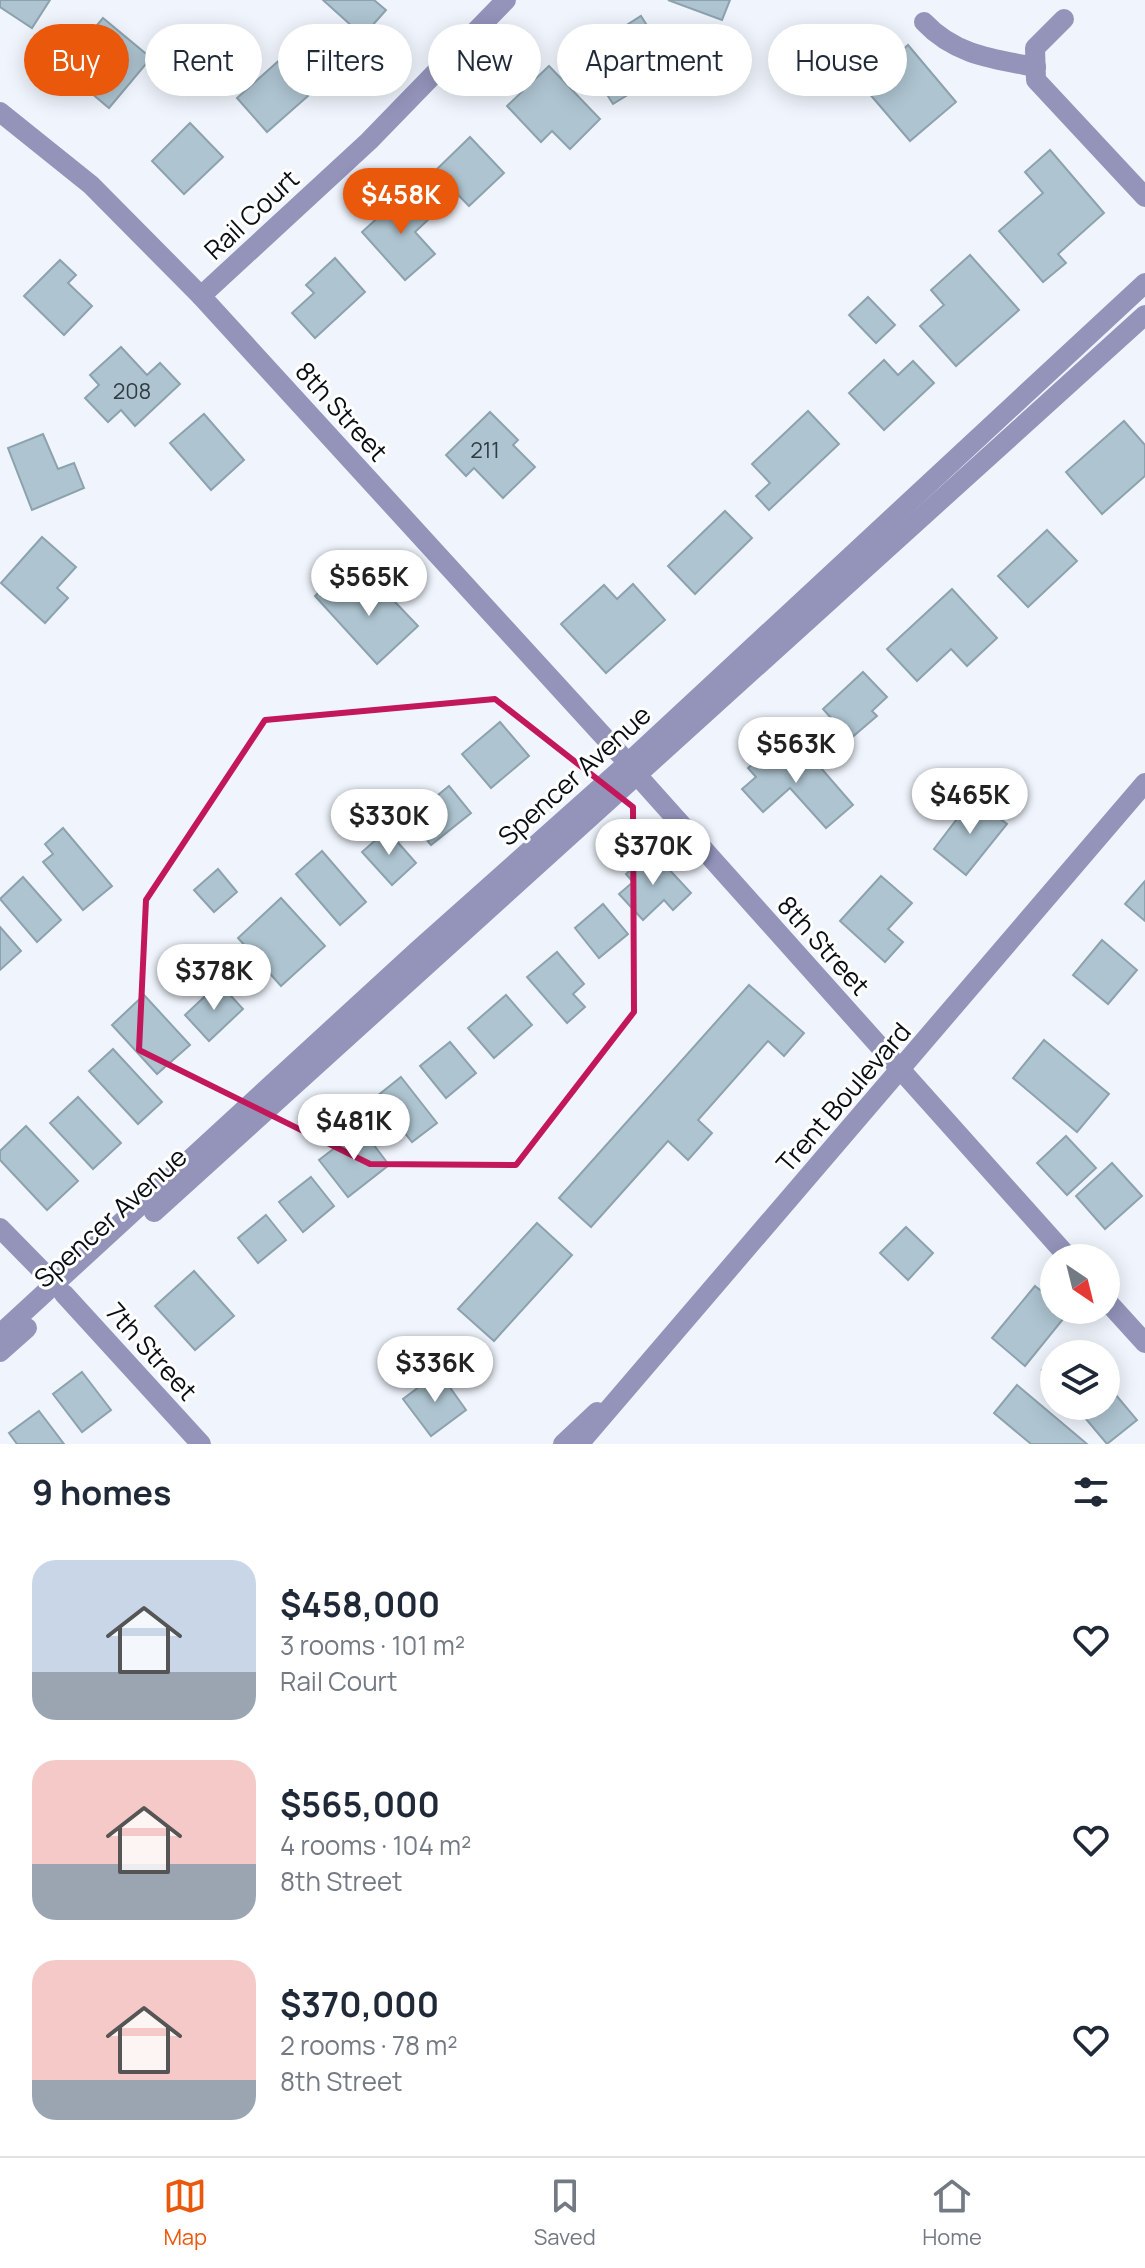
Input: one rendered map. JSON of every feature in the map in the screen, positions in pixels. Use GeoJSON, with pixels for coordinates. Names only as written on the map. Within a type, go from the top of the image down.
{"type":"FeatureCollection","features":[{"type":"Feature","properties":{"kind":"street","name":"Rail Court"},"geometry":{"type":"LineString","coordinates":[[201,296],[369,141],[506,0]]}},
{"type":"Feature","properties":{"kind":"street"},"geometry":{"type":"LineString","coordinates":[[1064,19],[1035,48],[1036,80],[1145,197]]}},
{"type":"Feature","properties":{"kind":"street"},"geometry":{"type":"LineString","coordinates":[[924,22],[940,39],[978,56],[1036,67]]}},
{"type":"Feature","properties":{"kind":"street","name":"8th Street"},"geometry":{"type":"LineString","coordinates":[[0,112],[91,185],[201,296],[632,769],[1057,1244]]}},
{"type":"Feature","properties":{"kind":"street","name":"Spencer Avenue"},"geometry":{"type":"LineString","coordinates":[[632,769],[1145,283]]}},
{"type":"Feature","properties":{"kind":"street","name":"Spencer Avenue"},"geometry":{"type":"LineString","coordinates":[[0,1352],[60,1289],[632,769],[1145,315]]}},
{"type":"Feature","properties":{"kind":"street","name":"Trent Boulevard"},"geometry":{"type":"LineString","coordinates":[[579,1444],[1145,783]]}},
{"type":"Feature","properties":{"kind":"street","name":"7th Street"},"geometry":{"type":"LineString","coordinates":[[0,1228],[201,1444]]}},
{"type":"Feature","properties":{"kind":"street","name":"Spencer Avenue"},"geometry":{"type":"LineString","coordinates":[[0,1334],[60,1289]]}},
{"type":"Feature","properties":{"kind":"street"},"geometry":{"type":"LineString","coordinates":[[1120,1315],[1145,1343]]}},
{"type":"Feature","properties":{"kind":"street"},"geometry":{"type":"LineString","coordinates":[[563,1444],[641,1372]]}},
{"type":"Feature","properties":{"kind":"highlighted area"},"geometry":{"type":"Polygon","coordinates":[[[495,699],[633,807],[634,1012],[516,1165],[370,1164],[139,1050],[146,900],[265,720],[495,699]]]}},
{"type":"Feature","properties":{"kind":"building"},"geometry":{"type":"Polygon","coordinates":[[[0,0],[50,0],[35,24],[26,24],[0,7],[0,0]]]}},
{"type":"Feature","properties":{"kind":"building"},"geometry":{"type":"Polygon","coordinates":[[[323,0],[374,0],[386,10],[374,24],[350,24],[323,0]]]}},
{"type":"Feature","properties":{"kind":"building"},"geometry":{"type":"Polygon","coordinates":[[[668,0],[730,0],[722,20],[668,0]]]}},
{"type":"Feature","properties":{"kind":"building"},"geometry":{"type":"Polygon","coordinates":[[[641,16],[646,24],[628,24],[641,16]]]}},
{"type":"Feature","properties":{"kind":"building"},"geometry":{"type":"Polygon","coordinates":[[[129,40],[145,53],[145,65],[129,84],[129,40]]]}},
{"type":"Feature","properties":{"kind":"building"},"geometry":{"type":"Polygon","coordinates":[[[907,46],[956,102],[910,141],[871,96],[907,96],[907,46]]]}},
{"type":"Feature","properties":{"kind":"building"},"geometry":{"type":"Polygon","coordinates":[[[278,61],[278,96],[308,96],[267,132],[237,98],[262,96],[262,76],[278,61]]]}},
{"type":"Feature","properties":{"kind":"building"},"geometry":{"type":"Polygon","coordinates":[[[549,66],[557,74],[557,96],[578,96],[600,119],[570,149],[552,131],[541,142],[507,106],[518,96],[541,96],[541,74],[549,66]]]}},
{"type":"Feature","properties":{"kind":"building"},"geometry":{"type":"Polygon","coordinates":[[[95,96],[119,96],[109,108],[95,96]]]}},
{"type":"Feature","properties":{"kind":"building"},"geometry":{"type":"Polygon","coordinates":[[[608,96],[626,96],[613,104],[608,96]]]}},
{"type":"Feature","properties":{"kind":"building"},"geometry":{"type":"Polygon","coordinates":[[[190,123],[223,157],[184,194],[152,161],[190,123]]]}},
{"type":"Feature","properties":{"kind":"building"},"geometry":{"type":"Polygon","coordinates":[[[470,137],[504,173],[469,206],[435,171],[470,137]]]}},
{"type":"Feature","properties":{"kind":"building"},"geometry":{"type":"Polygon","coordinates":[[[1050,150],[1104,213],[1058,254],[1066,263],[1043,282],[999,231],[1043,193],[1025,172],[1050,150]]]}},
{"type":"Feature","properties":{"kind":"building"},"geometry":{"type":"Polygon","coordinates":[[[406,192],[430,218],[415,232],[435,254],[405,280],[362,232],[406,192]]]}},
{"type":"Feature","properties":{"kind":"building"},"geometry":{"type":"Polygon","coordinates":[[[970,255],[1019,310],[956,366],[920,326],[944,305],[931,290],[970,255]]]}},
{"type":"Feature","properties":{"kind":"building"},"geometry":{"type":"Polygon","coordinates":[[[335,258],[365,292],[315,338],[292,313],[314,293],[306,285],[335,258]]]}},
{"type":"Feature","properties":{"kind":"building"},"geometry":{"type":"Polygon","coordinates":[[[60,260],[76,275],[68,283],[92,306],[64,335],[24,296],[60,260]]]}},
{"type":"Feature","properties":{"kind":"building"},"geometry":{"type":"Polygon","coordinates":[[[868,297],[895,325],[876,343],[849,315],[868,297]]]}},
{"type":"Feature","properties":{"kind":"building"},"geometry":{"type":"Polygon","coordinates":[[[121,347],[147,375],[160,363],[180,384],[135,426],[121,410],[108,422],[85,398],[99,385],[90,375],[121,347]]]}},
{"type":"Feature","properties":{"kind":"building"},"geometry":{"type":"Polygon","coordinates":[[[884,360],[898,375],[913,361],[934,383],[884,430],[849,393],[884,360]]]}},
{"type":"Feature","properties":{"kind":"building"},"geometry":{"type":"Polygon","coordinates":[[[808,411],[839,444],[769,510],[756,496],[770,483],[752,464],[808,411]]]}},
{"type":"Feature","properties":{"kind":"building"},"geometry":{"type":"Polygon","coordinates":[[[490,412],[518,440],[513,445],[535,467],[503,498],[474,468],[466,476],[446,455],[490,412]]]}},
{"type":"Feature","properties":{"kind":"building"},"geometry":{"type":"Polygon","coordinates":[[[204,414],[244,460],[211,490],[170,443],[204,414]]]}},
{"type":"Feature","properties":{"kind":"building"},"geometry":{"type":"Polygon","coordinates":[[[1124,421],[1145,445],[1145,476],[1102,514],[1066,472],[1124,421]]]}},
{"type":"Feature","properties":{"kind":"building"},"geometry":{"type":"Polygon","coordinates":[[[43,434],[58,469],[74,463],[84,488],[32,510],[8,448],[43,434]]]}},
{"type":"Feature","properties":{"kind":"building"},"geometry":{"type":"Polygon","coordinates":[[[725,511],[752,538],[695,594],[668,566],[725,511]]]}},
{"type":"Feature","properties":{"kind":"building"},"geometry":{"type":"Polygon","coordinates":[[[1047,530],[1077,561],[1028,607],[998,576],[1047,530]]]}},
{"type":"Feature","properties":{"kind":"building"},"geometry":{"type":"Polygon","coordinates":[[[42,537],[76,567],[57,588],[68,598],[45,623],[1,583],[42,537]]]}},
{"type":"Feature","properties":{"kind":"building"},"geometry":{"type":"Polygon","coordinates":[[[372,578],[418,626],[377,664],[315,596],[330,582],[348,600],[372,578]]]}},
{"type":"Feature","properties":{"kind":"building"},"geometry":{"type":"Polygon","coordinates":[[[633,584],[665,620],[606,673],[561,624],[604,585],[617,599],[633,584]]]}},
{"type":"Feature","properties":{"kind":"building"},"geometry":{"type":"Polygon","coordinates":[[[952,589],[997,638],[967,666],[951,649],[917,681],[887,649],[952,589]]]}},
{"type":"Feature","properties":{"kind":"building"},"geometry":{"type":"Polygon","coordinates":[[[863,672],[887,697],[872,711],[877,716],[850,739],[823,709],[863,672]]]}},
{"type":"Feature","properties":{"kind":"building"},"geometry":{"type":"Polygon","coordinates":[[[500,722],[529,756],[491,788],[462,754],[500,722]]]}},
{"type":"Feature","properties":{"kind":"building"},"geometry":{"type":"Polygon","coordinates":[[[778,742],[803,770],[814,760],[853,805],[826,828],[790,788],[763,812],[742,789],[756,777],[748,768],[778,742]]]}},
{"type":"Feature","properties":{"kind":"building"},"geometry":{"type":"Polygon","coordinates":[[[449,786],[471,813],[431,845],[409,819],[449,786]]]}},
{"type":"Feature","properties":{"kind":"building"},"geometry":{"type":"Polygon","coordinates":[[[973,798],[1007,824],[966,875],[934,849],[973,798]]]}},
{"type":"Feature","properties":{"kind":"building"},"geometry":{"type":"Polygon","coordinates":[[[63,828],[112,886],[83,910],[43,862],[53,854],[45,844],[63,828]]]}},
{"type":"Feature","properties":{"kind":"building"},"geometry":{"type":"Polygon","coordinates":[[[387,830],[416,863],[392,885],[362,852],[387,830]]]}},
{"type":"Feature","properties":{"kind":"building"},"geometry":{"type":"Polygon","coordinates":[[[322,851],[366,902],[340,925],[296,874],[322,851]]]}},
{"type":"Feature","properties":{"kind":"building"},"geometry":{"type":"Polygon","coordinates":[[[652,851],[691,893],[673,910],[664,900],[643,920],[619,894],[633,882],[626,874],[652,851]]]}},
{"type":"Feature","properties":{"kind":"building"},"geometry":{"type":"Polygon","coordinates":[[[218,869],[237,892],[214,912],[194,890],[218,869]]]}},
{"type":"Feature","properties":{"kind":"building"},"geometry":{"type":"Polygon","coordinates":[[[881,876],[912,903],[888,929],[903,942],[885,962],[840,921],[881,876]]]}},
{"type":"Feature","properties":{"kind":"building"},"geometry":{"type":"Polygon","coordinates":[[[23,877],[61,920],[37,942],[0,899],[23,877]]]}},
{"type":"Feature","properties":{"kind":"building"},"geometry":{"type":"Polygon","coordinates":[[[1145,881],[1145,921],[1125,904],[1145,881]]]}},
{"type":"Feature","properties":{"kind":"building"},"geometry":{"type":"Polygon","coordinates":[[[281,898],[325,946],[281,986],[238,938],[281,898]]]}},
{"type":"Feature","properties":{"kind":"building"},"geometry":{"type":"Polygon","coordinates":[[[603,904],[628,934],[599,958],[575,928],[603,904]]]}},
{"type":"Feature","properties":{"kind":"building"},"geometry":{"type":"Polygon","coordinates":[[[0,927],[21,951],[0,970],[0,927]]]}},
{"type":"Feature","properties":{"kind":"building"},"geometry":{"type":"Polygon","coordinates":[[[1102,940],[1137,970],[1108,1004],[1073,975],[1102,940]]]}},
{"type":"Feature","properties":{"kind":"building"},"geometry":{"type":"Polygon","coordinates":[[[557,952],[584,984],[573,994],[585,1007],[567,1023],[527,977],[557,952]]]}},
{"type":"Feature","properties":{"kind":"building"},"geometry":{"type":"Polygon","coordinates":[[[219,983],[243,1009],[209,1041],[185,1015],[219,983]]]}},
{"type":"Feature","properties":{"kind":"building"},"geometry":{"type":"Polygon","coordinates":[[[749,985],[804,1033],[784,1056],[768,1041],[698,1120],[712,1133],[688,1160],[668,1141],[591,1227],[559,1198],[749,985]]]}},
{"type":"Feature","properties":{"kind":"building"},"geometry":{"type":"Polygon","coordinates":[[[144,995],[190,1045],[157,1074],[112,1025],[144,995]]]}},
{"type":"Feature","properties":{"kind":"building"},"geometry":{"type":"Polygon","coordinates":[[[506,995],[532,1025],[494,1058],[468,1028],[506,995]]]}},
{"type":"Feature","properties":{"kind":"building"},"geometry":{"type":"Polygon","coordinates":[[[1044,1040],[1109,1094],[1077,1132],[1013,1078],[1044,1040]]]}},
{"type":"Feature","properties":{"kind":"building"},"geometry":{"type":"Polygon","coordinates":[[[450,1042],[476,1073],[446,1098],[420,1066],[450,1042]]]}},
{"type":"Feature","properties":{"kind":"building"},"geometry":{"type":"Polygon","coordinates":[[[113,1049],[162,1102],[138,1124],[89,1071],[113,1049]]]}},
{"type":"Feature","properties":{"kind":"building"},"geometry":{"type":"Polygon","coordinates":[[[401,1077],[437,1123],[412,1142],[376,1097],[401,1077]]]}},
{"type":"Feature","properties":{"kind":"building"},"geometry":{"type":"Polygon","coordinates":[[[78,1097],[121,1143],[93,1169],[50,1123],[78,1097]]]}},
{"type":"Feature","properties":{"kind":"building"},"geometry":{"type":"Polygon","coordinates":[[[26,1126],[78,1181],[47,1210],[0,1160],[0,1151],[26,1126]]]}},
{"type":"Feature","properties":{"kind":"building"},"geometry":{"type":"Polygon","coordinates":[[[361,1128],[389,1165],[348,1197],[319,1160],[361,1128]]]}},
{"type":"Feature","properties":{"kind":"building"},"geometry":{"type":"Polygon","coordinates":[[[1066,1136],[1096,1168],[1067,1195],[1037,1163],[1066,1136]]]}},
{"type":"Feature","properties":{"kind":"building"},"geometry":{"type":"Polygon","coordinates":[[[1112,1163],[1142,1196],[1105,1229],[1076,1196],[1112,1163]]]}},
{"type":"Feature","properties":{"kind":"building"},"geometry":{"type":"Polygon","coordinates":[[[311,1177],[334,1206],[303,1232],[279,1202],[311,1177]]]}},
{"type":"Feature","properties":{"kind":"building"},"geometry":{"type":"Polygon","coordinates":[[[266,1215],[286,1240],[258,1263],[238,1238],[266,1215]]]}},
{"type":"Feature","properties":{"kind":"building"},"geometry":{"type":"Polygon","coordinates":[[[537,1223],[572,1255],[494,1341],[458,1309],[537,1223]]]}},
{"type":"Feature","properties":{"kind":"building"},"geometry":{"type":"Polygon","coordinates":[[[906,1227],[933,1253],[908,1280],[880,1253],[906,1227]]]}},
{"type":"Feature","properties":{"kind":"building"},"geometry":{"type":"Polygon","coordinates":[[[194,1271],[234,1316],[195,1350],[155,1306],[194,1271]]]}},
{"type":"Feature","properties":{"kind":"building"},"geometry":{"type":"Polygon","coordinates":[[[1035,1286],[1040,1290],[1040,1324],[1059,1324],[1046,1340],[1040,1340],[1040,1348],[1025,1366],[992,1338],[1035,1286]]]}},
{"type":"Feature","properties":{"kind":"building"},"geometry":{"type":"Polygon","coordinates":[[[82,1372],[111,1410],[82,1432],[53,1394],[82,1372]]]}},
{"type":"Feature","properties":{"kind":"building"},"geometry":{"type":"Polygon","coordinates":[[[439,1372],[466,1410],[431,1436],[403,1399],[439,1372]]]}},
{"type":"Feature","properties":{"kind":"building"},"geometry":{"type":"Polygon","coordinates":[[[1017,1385],[1040,1404],[1040,1420],[1059,1420],[1087,1444],[1031,1444],[994,1413],[1017,1385]]]}},
{"type":"Feature","properties":{"kind":"building"},"geometry":{"type":"Polygon","coordinates":[[[1120,1400],[1137,1420],[1107,1444],[1087,1420],[1120,1420],[1120,1400]]]}},
{"type":"Feature","properties":{"kind":"building"},"geometry":{"type":"Polygon","coordinates":[[[39,1411],[64,1444],[17,1444],[9,1433],[39,1411]]]}}]}
